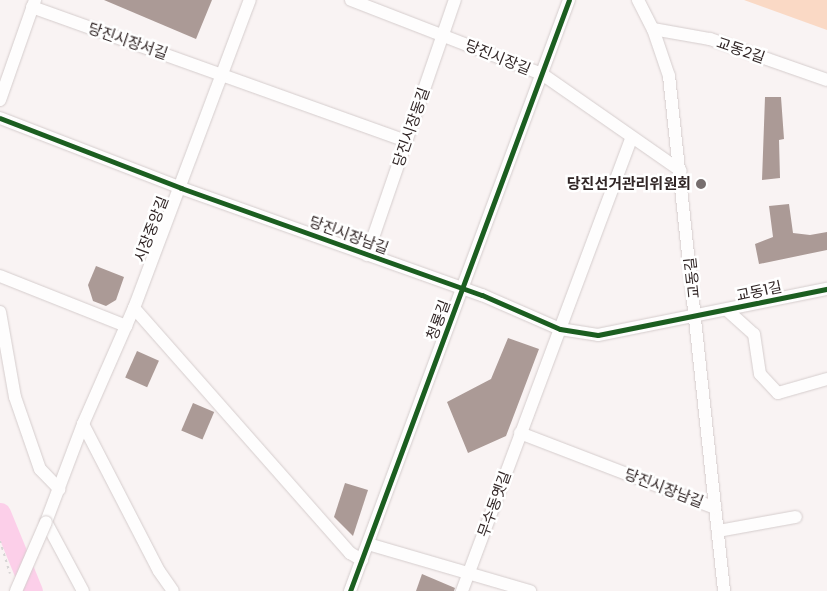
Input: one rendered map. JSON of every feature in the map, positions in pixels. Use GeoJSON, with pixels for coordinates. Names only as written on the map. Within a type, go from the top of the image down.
{"type":"FeatureCollection","features":[{"type":"Feature","properties":{"kind":"street","name":"시장중앙길"},"geometry":{"type":"LineString","coordinates":[[15,587],[46,522],[83,424],[134,308],[181,188],[250,0]]}},
{"type":"Feature","properties":{"kind":"street","name":"당진시장길"},"geometry":{"type":"LineString","coordinates":[[351,0],[542,74],[631,138],[681,171]]}},
{"type":"Feature","properties":{"kind":"street","name":"당진시장동길"},"geometry":{"type":"LineString","coordinates":[[367,255],[455,0]]}},
{"type":"Feature","properties":{"kind":"street","name":"청룡길"},"geometry":{"type":"LineString","coordinates":[[350,591],[570,0]]}},
{"type":"Feature","properties":{"kind":"street","name":"교동길"},"geometry":{"type":"LineString","coordinates":[[638,0],[653,29],[669,76],[681,171],[724,591]]}},
{"type":"Feature","properties":{"kind":"street","name":"당진시장서길"},"geometry":{"type":"LineString","coordinates":[[0,100],[34,4],[223,74]]}},
{"type":"Feature","properties":{"kind":"street","name":"교동2길"},"geometry":{"type":"LineString","coordinates":[[653,29],[710,39],[827,80]]}},
{"type":"Feature","properties":{"kind":"street"},"geometry":{"type":"LineString","coordinates":[[223,74],[406,141]]}},
{"type":"Feature","properties":{"kind":"street","name":"당진시장남길"},"geometry":{"type":"LineString","coordinates":[[0,118],[181,188],[463,289],[560,329],[598,335],[695,314]]}},
{"type":"Feature","properties":{"kind":"street"},"geometry":{"type":"LineString","coordinates":[[520,433],[631,138]]}},
{"type":"Feature","properties":{"kind":"street"},"geometry":{"type":"LineString","coordinates":[[0,276],[126,326]]}},
{"type":"Feature","properties":{"kind":"street","name":"교동1길"},"geometry":{"type":"LineString","coordinates":[[695,314],[727,310],[827,289]]}},
{"type":"Feature","properties":{"kind":"street"},"geometry":{"type":"LineString","coordinates":[[134,308],[350,553],[362,560]]}},
{"type":"Feature","properties":{"kind":"street"},"geometry":{"type":"LineString","coordinates":[[727,310],[754,334],[760,374],[778,393],[827,379]]}},
{"type":"Feature","properties":{"kind":"street"},"geometry":{"type":"LineString","coordinates":[[0,312],[15,398],[40,469],[59,488]]}},
{"type":"Feature","properties":{"kind":"street"},"geometry":{"type":"LineString","coordinates":[[83,424],[159,571],[174,591]]}},
{"type":"Feature","properties":{"kind":"street","name":"당진시장남길"},"geometry":{"type":"LineString","coordinates":[[520,433],[716,508]]}},
{"type":"Feature","properties":{"kind":"street","name":"무수동옛길"},"geometry":{"type":"LineString","coordinates":[[462,591],[520,433]]}},
{"type":"Feature","properties":{"kind":"street"},"geometry":{"type":"LineString","coordinates":[[718,531],[796,517]]}},
{"type":"Feature","properties":{"kind":"street"},"geometry":{"type":"LineString","coordinates":[[46,522],[83,591]]}},
{"type":"Feature","properties":{"kind":"street"},"geometry":{"type":"LineString","coordinates":[[368,544],[530,591]]}},
{"type":"Feature","properties":{"kind":"path"},"geometry":{"type":"LineString","coordinates":[[0,541],[15,587]]}},
{"type":"Feature","properties":{"kind":"shaded area"},"geometry":{"type":"Polygon","coordinates":[[[744,0],[827,0],[827,30],[744,0]]]}},
{"type":"Feature","properties":{"kind":"building"},"geometry":{"type":"Polygon","coordinates":[[[104,0],[212,0],[196,39],[104,0]]]}},
{"type":"Feature","properties":{"kind":"building"},"geometry":{"type":"Polygon","coordinates":[[[765,97],[781,97],[784,139],[779,140],[780,178],[762,180],[765,97]]]}},
{"type":"Feature","properties":{"kind":"building"},"geometry":{"type":"Polygon","coordinates":[[[789,204],[793,233],[810,235],[827,232],[827,250],[759,264],[755,244],[773,237],[769,206],[789,204]]]}},
{"type":"Feature","properties":{"kind":"building"},"geometry":{"type":"Polygon","coordinates":[[[96,266],[124,277],[116,300],[106,306],[93,301],[88,285],[96,266]]]}},
{"type":"Feature","properties":{"kind":"building"},"geometry":{"type":"Polygon","coordinates":[[[508,338],[539,349],[506,436],[468,453],[447,402],[491,379],[508,338]]]}},
{"type":"Feature","properties":{"kind":"building"},"geometry":{"type":"Polygon","coordinates":[[[137,351],[159,361],[147,387],[125,377],[137,351]]]}},
{"type":"Feature","properties":{"kind":"building"},"geometry":{"type":"Polygon","coordinates":[[[193,403],[214,412],[202,440],[181,431],[193,403]]]}},
{"type":"Feature","properties":{"kind":"building"},"geometry":{"type":"Polygon","coordinates":[[[345,483],[368,490],[353,536],[334,517],[345,483]]]}},
{"type":"Feature","properties":{"kind":"building"},"geometry":{"type":"Polygon","coordinates":[[[422,574],[455,588],[454,591],[416,591],[422,574]]]}},
{"type":"Feature","properties":{"kind":"waterway"},"geometry":{"type":"LineString","coordinates":[[0,513],[32,591]]}},
{"type":"Feature","properties":{"kind":"cycle path"},"geometry":{"type":"LineString","coordinates":[[350,591],[569,0]]}},
{"type":"Feature","properties":{"kind":"cycle path"},"geometry":{"type":"LineString","coordinates":[[0,118],[181,188],[482,295],[560,329],[598,335],[827,289]]}},
{"type":"Feature","properties":{"kind":"place","name":"당진선거관리위원회"},"geometry":{"type":"Point","coordinates":[701,184]}}]}
